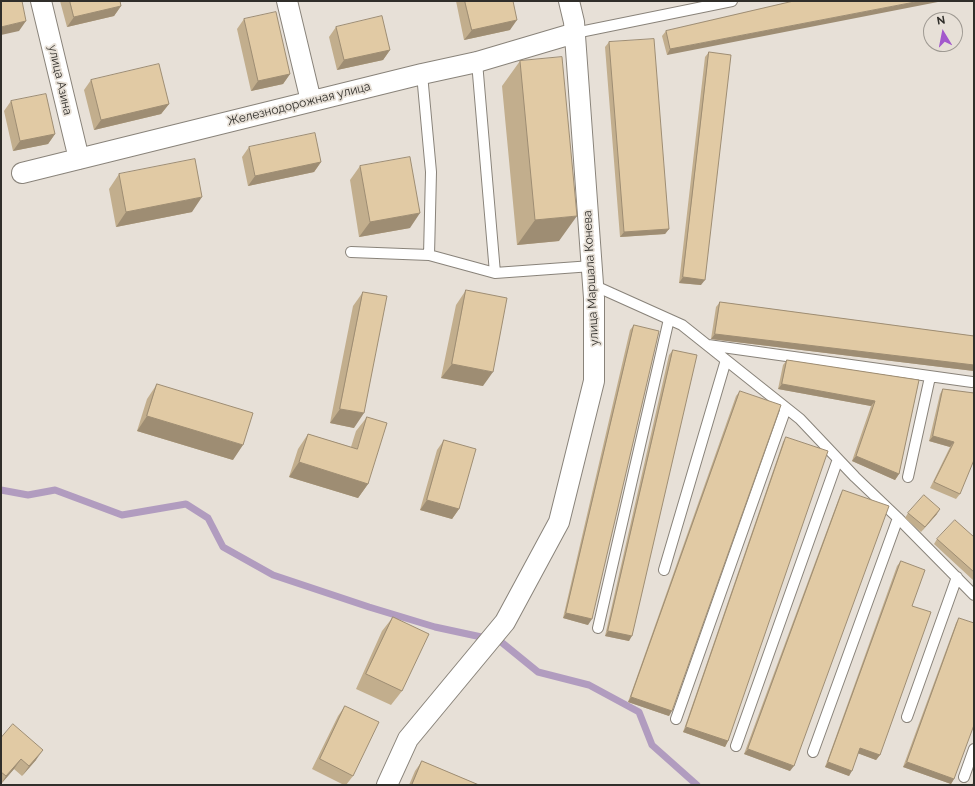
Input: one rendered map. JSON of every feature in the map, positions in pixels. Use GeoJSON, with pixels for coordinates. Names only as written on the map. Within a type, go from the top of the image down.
{"type":"FeatureCollection","features":[{"type":"Feature","properties":{"kind":"street","name":"улица Азина"},"geometry":{"type":"LineString","coordinates":[[41,1],[79,159]]}},
{"type":"Feature","properties":{"kind":"street"},"geometry":{"type":"LineString","coordinates":[[287,1],[311,101]]}},
{"type":"Feature","properties":{"kind":"street","name":"улица Маршала Конева"},"geometry":{"type":"LineString","coordinates":[[388,785],[408,739],[505,622],[559,522],[594,381],[594,298],[574,22],[569,1]]}},
{"type":"Feature","properties":{"kind":"street","name":"Железнодорожная улица"},"geometry":{"type":"LineString","coordinates":[[22,172],[422,74],[477,62],[574,32]]}},
{"type":"Feature","properties":{"kind":"lane"},"geometry":{"type":"LineString","coordinates":[[574,32],[732,1]]}},
{"type":"Feature","properties":{"kind":"lane"},"geometry":{"type":"LineString","coordinates":[[477,62],[496,273]]}},
{"type":"Feature","properties":{"kind":"lane"},"geometry":{"type":"LineString","coordinates":[[422,74],[431,172],[429,255]]}},
{"type":"Feature","properties":{"kind":"lane"},"geometry":{"type":"LineString","coordinates":[[351,252],[429,255],[496,273],[592,276],[682,325],[800,419],[855,478],[898,518],[974,595]]}},
{"type":"Feature","properties":{"kind":"lane"},"geometry":{"type":"LineString","coordinates":[[598,628],[669,319]]}},
{"type":"Feature","properties":{"kind":"lane"},"geometry":{"type":"LineString","coordinates":[[706,344],[972,382]]}},
{"type":"Feature","properties":{"kind":"lane"},"geometry":{"type":"LineString","coordinates":[[664,570],[726,360]]}},
{"type":"Feature","properties":{"kind":"lane"},"geometry":{"type":"LineString","coordinates":[[908,477],[930,377]]}},
{"type":"Feature","properties":{"kind":"lane"},"geometry":{"type":"LineString","coordinates":[[676,719],[786,408]]}},
{"type":"Feature","properties":{"kind":"lane"},"geometry":{"type":"LineString","coordinates":[[736,746],[838,459]]}},
{"type":"Feature","properties":{"kind":"lane"},"geometry":{"type":"LineString","coordinates":[[813,752],[898,518]]}},
{"type":"Feature","properties":{"kind":"lane"},"geometry":{"type":"LineString","coordinates":[[907,717],[957,577]]}},
{"type":"Feature","properties":{"kind":"lane"},"geometry":{"type":"LineString","coordinates":[[964,778],[974,749]]}},
{"type":"Feature","properties":{"kind":"building"},"geometry":{"type":"Polygon","coordinates":[[[1,1],[22,1],[26,21],[1,27],[1,1]]]}},
{"type":"Feature","properties":{"kind":"building"},"geometry":{"type":"Polygon","coordinates":[[[70,1],[120,1],[121,6],[74,17],[70,1]]]}},
{"type":"Feature","properties":{"kind":"building"},"geometry":{"type":"Polygon","coordinates":[[[465,1],[513,1],[517,20],[472,30],[465,1]]]}},
{"type":"Feature","properties":{"kind":"building"},"geometry":{"type":"Polygon","coordinates":[[[794,1],[920,1],[670,49],[666,31],[794,1]]]}},
{"type":"Feature","properties":{"kind":"building"},"geometry":{"type":"Polygon","coordinates":[[[276,12],[290,74],[258,81],[244,19],[276,12]]]}},
{"type":"Feature","properties":{"kind":"building"},"geometry":{"type":"Polygon","coordinates":[[[382,16],[390,50],[344,60],[336,27],[382,16]]]}},
{"type":"Feature","properties":{"kind":"building"},"geometry":{"type":"Polygon","coordinates":[[[654,39],[669,229],[624,232],[609,42],[654,39]]]}},
{"type":"Feature","properties":{"kind":"building"},"geometry":{"type":"Polygon","coordinates":[[[709,52],[731,55],[705,280],[683,277],[709,52]]]}},
{"type":"Feature","properties":{"kind":"building"},"geometry":{"type":"Polygon","coordinates":[[[562,57],[577,216],[535,220],[520,61],[562,57]]]}},
{"type":"Feature","properties":{"kind":"building"},"geometry":{"type":"Polygon","coordinates":[[[159,64],[169,104],[101,120],[91,80],[159,64]]]}},
{"type":"Feature","properties":{"kind":"building"},"geometry":{"type":"Polygon","coordinates":[[[46,94],[55,134],[20,141],[11,101],[46,94]]]}},
{"type":"Feature","properties":{"kind":"building"},"geometry":{"type":"Polygon","coordinates":[[[315,133],[321,162],[255,176],[249,147],[315,133]]]}},
{"type":"Feature","properties":{"kind":"building"},"geometry":{"type":"Polygon","coordinates":[[[410,157],[420,213],[370,222],[360,166],[410,157]]]}},
{"type":"Feature","properties":{"kind":"building"},"geometry":{"type":"Polygon","coordinates":[[[195,159],[202,197],[126,212],[119,174],[195,159]]]}},
{"type":"Feature","properties":{"kind":"building"},"geometry":{"type":"Polygon","coordinates":[[[466,290],[507,298],[493,372],[452,364],[466,290]]]}},
{"type":"Feature","properties":{"kind":"building"},"geometry":{"type":"Polygon","coordinates":[[[363,292],[387,296],[364,413],[340,409],[363,292]]]}},
{"type":"Feature","properties":{"kind":"building"},"geometry":{"type":"Polygon","coordinates":[[[720,302],[974,336],[974,365],[715,334],[720,302]]]}},
{"type":"Feature","properties":{"kind":"building"},"geometry":{"type":"Polygon","coordinates":[[[634,325],[659,331],[592,619],[566,613],[634,325]]]}},
{"type":"Feature","properties":{"kind":"building"},"geometry":{"type":"Polygon","coordinates":[[[673,350],[697,355],[632,636],[608,631],[673,350]]]}},
{"type":"Feature","properties":{"kind":"building"},"geometry":{"type":"Polygon","coordinates":[[[787,360],[919,380],[899,474],[856,456],[875,401],[782,384],[787,360]]]}},
{"type":"Feature","properties":{"kind":"building"},"geometry":{"type":"Polygon","coordinates":[[[157,384],[253,413],[243,445],[147,416],[157,384]]]}},
{"type":"Feature","properties":{"kind":"building"},"geometry":{"type":"Polygon","coordinates":[[[943,389],[974,393],[974,460],[960,494],[934,482],[954,442],[933,436],[943,389]]]}},
{"type":"Feature","properties":{"kind":"building"},"geometry":{"type":"Polygon","coordinates":[[[740,391],[781,405],[672,711],[631,697],[740,391]]]}},
{"type":"Feature","properties":{"kind":"building"},"geometry":{"type":"Polygon","coordinates":[[[367,417],[387,423],[368,484],[299,462],[308,434],[357,449],[367,417]]]}},
{"type":"Feature","properties":{"kind":"building"},"geometry":{"type":"Polygon","coordinates":[[[786,437],[828,451],[728,741],[686,727],[786,437]]]}},
{"type":"Feature","properties":{"kind":"building"},"geometry":{"type":"Polygon","coordinates":[[[444,440],[476,449],[459,509],[427,500],[444,440]]]}},
{"type":"Feature","properties":{"kind":"building"},"geometry":{"type":"Polygon","coordinates":[[[843,490],[889,506],[794,766],[748,749],[843,490]]]}},
{"type":"Feature","properties":{"kind":"building"},"geometry":{"type":"Polygon","coordinates":[[[924,495],[940,509],[925,527],[908,513],[924,495]]]}},
{"type":"Feature","properties":{"kind":"building"},"geometry":{"type":"Polygon","coordinates":[[[955,520],[974,537],[974,572],[937,539],[955,520]]]}},
{"type":"Feature","properties":{"kind":"building"},"geometry":{"type":"Polygon","coordinates":[[[901,561],[925,570],[912,606],[931,612],[880,755],[860,748],[852,771],[828,762],[901,561]]]}},
{"type":"Feature","properties":{"kind":"building"},"geometry":{"type":"Polygon","coordinates":[[[393,617],[429,634],[402,691],[366,674],[393,617]]]}},
{"type":"Feature","properties":{"kind":"building"},"geometry":{"type":"Polygon","coordinates":[[[959,618],[974,623],[974,725],[954,779],[907,762],[959,618]]]}},
{"type":"Feature","properties":{"kind":"building"},"geometry":{"type":"Polygon","coordinates":[[[345,706],[379,722],[353,776],[320,759],[345,706]]]}},
{"type":"Feature","properties":{"kind":"building"},"geometry":{"type":"Polygon","coordinates":[[[13,724],[43,750],[29,766],[21,759],[6,776],[1,772],[1,738],[13,724]]]}},
{"type":"Feature","properties":{"kind":"building"},"geometry":{"type":"Polygon","coordinates":[[[422,761],[479,785],[412,785],[422,761]]]}},
{"type":"Feature","properties":{"kind":"waterway"},"geometry":{"type":"LineString","coordinates":[[1,490],[28,495],[55,490],[122,515],[186,504],[208,518],[223,547],[273,575],[435,627],[500,641],[538,672],[589,685],[639,712],[652,745],[697,785]]}}]}
